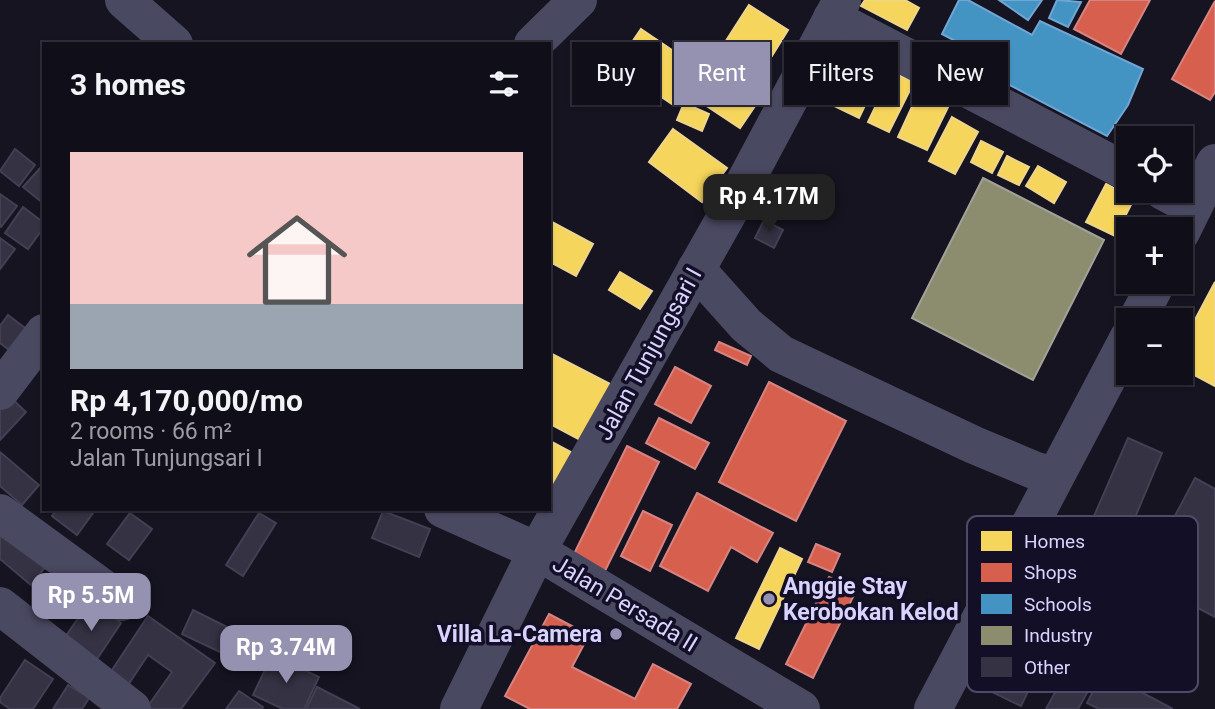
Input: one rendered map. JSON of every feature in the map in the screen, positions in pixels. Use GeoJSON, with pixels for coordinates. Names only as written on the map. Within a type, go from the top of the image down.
{"type":"FeatureCollection","features":[{"type":"Feature","properties":{"kind":"street"},"geometry":{"type":"LineString","coordinates":[[124,0],[172,42]]}},
{"type":"Feature","properties":{"kind":"street"},"geometry":{"type":"LineString","coordinates":[[535,42],[578,0]]}},
{"type":"Feature","properties":{"kind":"street"},"geometry":{"type":"LineString","coordinates":[[837,9],[1116,166]]}},
{"type":"Feature","properties":{"kind":"street","name":"Jalan Tunjungsari I"},"geometry":{"type":"LineString","coordinates":[[459,709],[537,551],[696,269],[837,9]]}},
{"type":"Feature","properties":{"kind":"street"},"geometry":{"type":"LineString","coordinates":[[1179,210],[1215,163]]}},
{"type":"Feature","properties":{"kind":"street"},"geometry":{"type":"LineString","coordinates":[[696,269],[746,325],[781,354],[974,445],[1036,471],[1055,475]]}},
{"type":"Feature","properties":{"kind":"street"},"geometry":{"type":"LineString","coordinates":[[0,391],[42,336]]}},
{"type":"Feature","properties":{"kind":"street"},"geometry":{"type":"LineString","coordinates":[[1034,516],[1116,361]]}},
{"type":"Feature","properties":{"kind":"street","name":"Jalan Persada II"},"geometry":{"type":"LineString","coordinates":[[447,511],[537,551],[801,709]]}},
{"type":"Feature","properties":{"kind":"street"},"geometry":{"type":"LineString","coordinates":[[0,513],[122,602]]}},
{"type":"Feature","properties":{"kind":"street"},"geometry":{"type":"LineString","coordinates":[[0,606],[132,709]]}},
{"type":"Feature","properties":{"kind":"street"},"geometry":{"type":"LineString","coordinates":[[933,709],[967,644]]}},
{"type":"Feature","properties":{"kind":"building: Homes"},"geometry":{"type":"Polygon","coordinates":[[[865,0],[905,0],[919,8],[907,30],[861,6],[865,0]]]}},
{"type":"Feature","properties":{"kind":"building: Homes"},"geometry":{"type":"Polygon","coordinates":[[[749,5],[788,30],[770,59],[770,42],[725,42],[749,5]]]}},
{"type":"Feature","properties":{"kind":"building: Homes"},"geometry":{"type":"Polygon","coordinates":[[[641,29],[674,51],[672,104],[660,96],[660,42],[632,42],[641,29]]]}},
{"type":"Feature","properties":{"kind":"building: Homes"},"geometry":{"type":"Polygon","coordinates":[[[898,75],[912,81],[889,132],[868,122],[876,105],[898,105],[898,75]]]}},
{"type":"Feature","properties":{"kind":"building: Homes"},"geometry":{"type":"Polygon","coordinates":[[[683,105],[709,114],[702,131],[677,120],[683,105]]]}},
{"type":"Feature","properties":{"kind":"building: Homes"},"geometry":{"type":"Polygon","coordinates":[[[705,105],[754,105],[740,128],[705,105]]]}},
{"type":"Feature","properties":{"kind":"building: Homes"},"geometry":{"type":"Polygon","coordinates":[[[832,105],[865,105],[859,118],[832,105]]]}},
{"type":"Feature","properties":{"kind":"building: Homes"},"geometry":{"type":"Polygon","coordinates":[[[913,105],[949,105],[927,150],[898,137],[913,105]]]}},
{"type":"Feature","properties":{"kind":"building: Homes"},"geometry":{"type":"Polygon","coordinates":[[[952,117],[978,132],[955,174],[929,161],[952,117]]]}},
{"type":"Feature","properties":{"kind":"building: Homes"},"geometry":{"type":"Polygon","coordinates":[[[673,129],[727,168],[702,202],[649,162],[673,129]]]}},
{"type":"Feature","properties":{"kind":"building: Homes"},"geometry":{"type":"Polygon","coordinates":[[[981,141],[1003,152],[992,173],[971,162],[981,141]]]}},
{"type":"Feature","properties":{"kind":"building: Homes"},"geometry":{"type":"Polygon","coordinates":[[[1007,156],[1029,167],[1019,185],[998,175],[1007,156]]]}},
{"type":"Feature","properties":{"kind":"building: Homes"},"geometry":{"type":"Polygon","coordinates":[[[1038,166],[1066,182],[1054,203],[1026,186],[1038,166]]]}},
{"type":"Feature","properties":{"kind":"building: Homes"},"geometry":{"type":"Polygon","coordinates":[[[1106,184],[1116,189],[1116,203],[1132,203],[1125,217],[1116,217],[1115,236],[1086,222],[1106,184]]]}},
{"type":"Feature","properties":{"kind":"building: Homes"},"geometry":{"type":"Polygon","coordinates":[[[551,222],[593,244],[576,276],[551,263],[551,222]]]}},
{"type":"Feature","properties":{"kind":"building: Homes"},"geometry":{"type":"Polygon","coordinates":[[[620,272],[652,291],[640,309],[609,290],[620,272]]]}},
{"type":"Feature","properties":{"kind":"building: Homes"},"geometry":{"type":"Polygon","coordinates":[[[1215,282],[1215,386],[1193,374],[1193,323],[1215,282]]]}},
{"type":"Feature","properties":{"kind":"building: Homes"},"geometry":{"type":"Polygon","coordinates":[[[551,354],[612,385],[582,441],[551,425],[551,354]]]}},
{"type":"Feature","properties":{"kind":"building: Homes"},"geometry":{"type":"Polygon","coordinates":[[[551,442],[578,456],[562,488],[551,482],[551,442]]]}},
{"type":"Feature","properties":{"kind":"building: Homes","name":"Anggie Stay Kerobokan Kelod"},"geometry":{"type":"Polygon","coordinates":[[[780,548],[802,559],[759,649],[736,638],[780,548]]]}},
{"type":"Feature","properties":{"kind":"building: Shops"},"geometry":{"type":"Polygon","coordinates":[[[1090,0],[1150,0],[1121,54],[1074,29],[1090,0]]]}},
{"type":"Feature","properties":{"kind":"building: Shops"},"geometry":{"type":"Polygon","coordinates":[[[1215,1],[1215,92],[1210,100],[1172,79],[1215,1]]]}},
{"type":"Feature","properties":{"kind":"building: Shops"},"geometry":{"type":"Polygon","coordinates":[[[719,342],[751,356],[747,365],[715,350],[719,342]]]}},
{"type":"Feature","properties":{"kind":"building: Shops"},"geometry":{"type":"Polygon","coordinates":[[[675,367],[711,386],[691,423],[655,404],[675,367]]]}},
{"type":"Feature","properties":{"kind":"building: Shops"},"geometry":{"type":"Polygon","coordinates":[[[769,382],[846,421],[796,521],[719,482],[769,382]]]}},
{"type":"Feature","properties":{"kind":"building: Shops"},"geometry":{"type":"Polygon","coordinates":[[[659,418],[709,443],[695,469],[646,443],[659,418]]]}},
{"type":"Feature","properties":{"kind":"building: Shops"},"geometry":{"type":"Polygon","coordinates":[[[627,446],[659,462],[602,577],[570,562],[627,446]]]}},
{"type":"Feature","properties":{"kind":"building: Shops"},"geometry":{"type":"Polygon","coordinates":[[[697,493],[773,533],[757,562],[731,547],[708,591],[660,566],[697,493]]]}},
{"type":"Feature","properties":{"kind":"building: Shops"},"geometry":{"type":"Polygon","coordinates":[[[643,511],[672,525],[650,571],[621,556],[643,511]]]}},
{"type":"Feature","properties":{"kind":"building: Shops"},"geometry":{"type":"Polygon","coordinates":[[[816,544],[840,554],[832,572],[808,562],[816,544]]]}},
{"type":"Feature","properties":{"kind":"building: Shops"},"geometry":{"type":"Polygon","coordinates":[[[829,577],[856,591],[813,678],[786,664],[829,577]]]}},
{"type":"Feature","properties":{"kind":"building: Shops"},"geometry":{"type":"Polygon","coordinates":[[[549,614],[589,635],[572,667],[635,699],[653,664],[691,684],[677,709],[530,709],[505,696],[549,614]]]}},
{"type":"Feature","properties":{"kind":"building: Schools"},"geometry":{"type":"Polygon","coordinates":[[[959,0],[968,0],[1032,35],[1040,21],[1143,69],[1128,105],[1107,136],[1008,84],[1008,42],[957,42],[942,34],[959,0]]]}},
{"type":"Feature","properties":{"kind":"building: Schools"},"geometry":{"type":"Polygon","coordinates":[[[999,0],[1042,0],[1028,20],[999,0]]]}},
{"type":"Feature","properties":{"kind":"building: Schools"},"geometry":{"type":"Polygon","coordinates":[[[1057,0],[1081,2],[1068,27],[1049,18],[1057,0]]]}},
{"type":"Feature","properties":{"kind":"building: Industry"},"geometry":{"type":"Polygon","coordinates":[[[983,178],[1104,240],[1033,380],[912,318],[983,178]]]}},
{"type":"Feature","properties":{"kind":"building: Other"},"geometry":{"type":"Polygon","coordinates":[[[15,149],[35,165],[19,186],[0,171],[15,149]]]}},
{"type":"Feature","properties":{"kind":"building: Other"},"geometry":{"type":"Polygon","coordinates":[[[42,166],[42,202],[23,187],[42,166]]]}},
{"type":"Feature","properties":{"kind":"building: Other"},"geometry":{"type":"Polygon","coordinates":[[[0,194],[17,206],[1,227],[0,226],[0,194]]]}},
{"type":"Feature","properties":{"kind":"building: Other"},"geometry":{"type":"Polygon","coordinates":[[[23,207],[42,221],[42,230],[28,249],[5,233],[23,207]]]}},
{"type":"Feature","properties":{"kind":"building: Other"},"geometry":{"type":"Polygon","coordinates":[[[764,220],[783,230],[774,248],[755,238],[764,220]]]}},
{"type":"Feature","properties":{"kind":"building: Other"},"geometry":{"type":"Polygon","coordinates":[[[0,238],[15,249],[0,269],[0,238]]]}},
{"type":"Feature","properties":{"kind":"building: Other"},"geometry":{"type":"Polygon","coordinates":[[[8,315],[29,331],[13,353],[0,343],[0,326],[8,315]]]}},
{"type":"Feature","properties":{"kind":"building: Other"},"geometry":{"type":"Polygon","coordinates":[[[10,397],[26,412],[0,440],[0,408],[10,397]]]}},
{"type":"Feature","properties":{"kind":"building: Other"},"geometry":{"type":"Polygon","coordinates":[[[1128,438],[1162,453],[1136,516],[1094,516],[1128,438]]]}},
{"type":"Feature","properties":{"kind":"building: Other"},"geometry":{"type":"Polygon","coordinates":[[[0,452],[39,485],[22,505],[0,486],[0,452]]]}},
{"type":"Feature","properties":{"kind":"building: Other"},"geometry":{"type":"Polygon","coordinates":[[[1195,478],[1215,489],[1215,617],[1198,608],[1198,516],[1175,516],[1195,478]]]}},
{"type":"Feature","properties":{"kind":"building: Other"},"geometry":{"type":"Polygon","coordinates":[[[56,511],[93,513],[77,535],[52,516],[56,511]]]}},
{"type":"Feature","properties":{"kind":"building: Other"},"geometry":{"type":"Polygon","coordinates":[[[383,511],[430,529],[419,557],[372,538],[383,511]]]}},
{"type":"Feature","properties":{"kind":"building: Other"},"geometry":{"type":"Polygon","coordinates":[[[130,513],[152,529],[129,560],[107,544],[130,513]]]}},
{"type":"Feature","properties":{"kind":"building: Other"},"geometry":{"type":"Polygon","coordinates":[[[259,513],[276,523],[243,576],[226,565],[259,513]]]}},
{"type":"Feature","properties":{"kind":"building: Other"},"geometry":{"type":"Polygon","coordinates":[[[0,521],[50,561],[31,585],[0,559],[0,521]]]}},
{"type":"Feature","properties":{"kind":"building: Other"},"geometry":{"type":"Polygon","coordinates":[[[90,601],[121,623],[93,665],[61,643],[90,601]]]}},
{"type":"Feature","properties":{"kind":"building: Other"},"geometry":{"type":"Polygon","coordinates":[[[193,610],[237,632],[226,655],[182,634],[193,610]]]}},
{"type":"Feature","properties":{"kind":"building: Other"},"geometry":{"type":"Polygon","coordinates":[[[148,616],[215,663],[181,709],[152,709],[148,706],[172,672],[148,655],[124,691],[106,679],[148,616]]]}},
{"type":"Feature","properties":{"kind":"building: Other"},"geometry":{"type":"Polygon","coordinates":[[[272,655],[319,677],[304,709],[283,709],[253,695],[272,655]]]}},
{"type":"Feature","properties":{"kind":"building: Other"},"geometry":{"type":"Polygon","coordinates":[[[25,660],[53,679],[33,709],[10,709],[0,702],[0,698],[25,660]]]}},
{"type":"Feature","properties":{"kind":"building: Other"},"geometry":{"type":"Polygon","coordinates":[[[68,685],[89,698],[82,709],[53,709],[68,685]]]}},
{"type":"Feature","properties":{"kind":"building: Other"},"geometry":{"type":"Polygon","coordinates":[[[317,687],[360,709],[306,709],[317,687]]]}},
{"type":"Feature","properties":{"kind":"building: Other"},"geometry":{"type":"Polygon","coordinates":[[[239,691],[263,707],[262,709],[226,709],[239,691]]]}},
{"type":"Feature","properties":{"kind":"building: Other"},"geometry":{"type":"Polygon","coordinates":[[[992,692],[1028,692],[1021,706],[992,692]]]}},
{"type":"Feature","properties":{"kind":"building: Other"},"geometry":{"type":"Polygon","coordinates":[[[1055,692],[1087,692],[1078,709],[1046,709],[1055,692]]]}},
{"type":"Feature","properties":{"kind":"building: Other"},"geometry":{"type":"Polygon","coordinates":[[[1093,692],[1141,692],[1173,709],[1099,709],[1087,703],[1093,692]]]}},
{"type":"Feature","properties":{"kind":"place","name":"Anggie Stay Kerobokan Kelod"},"geometry":{"type":"Point","coordinates":[769,599]}},
{"type":"Feature","properties":{"kind":"place","name":"Villa La-Camera"},"geometry":{"type":"Point","coordinates":[616,634]}}]}
